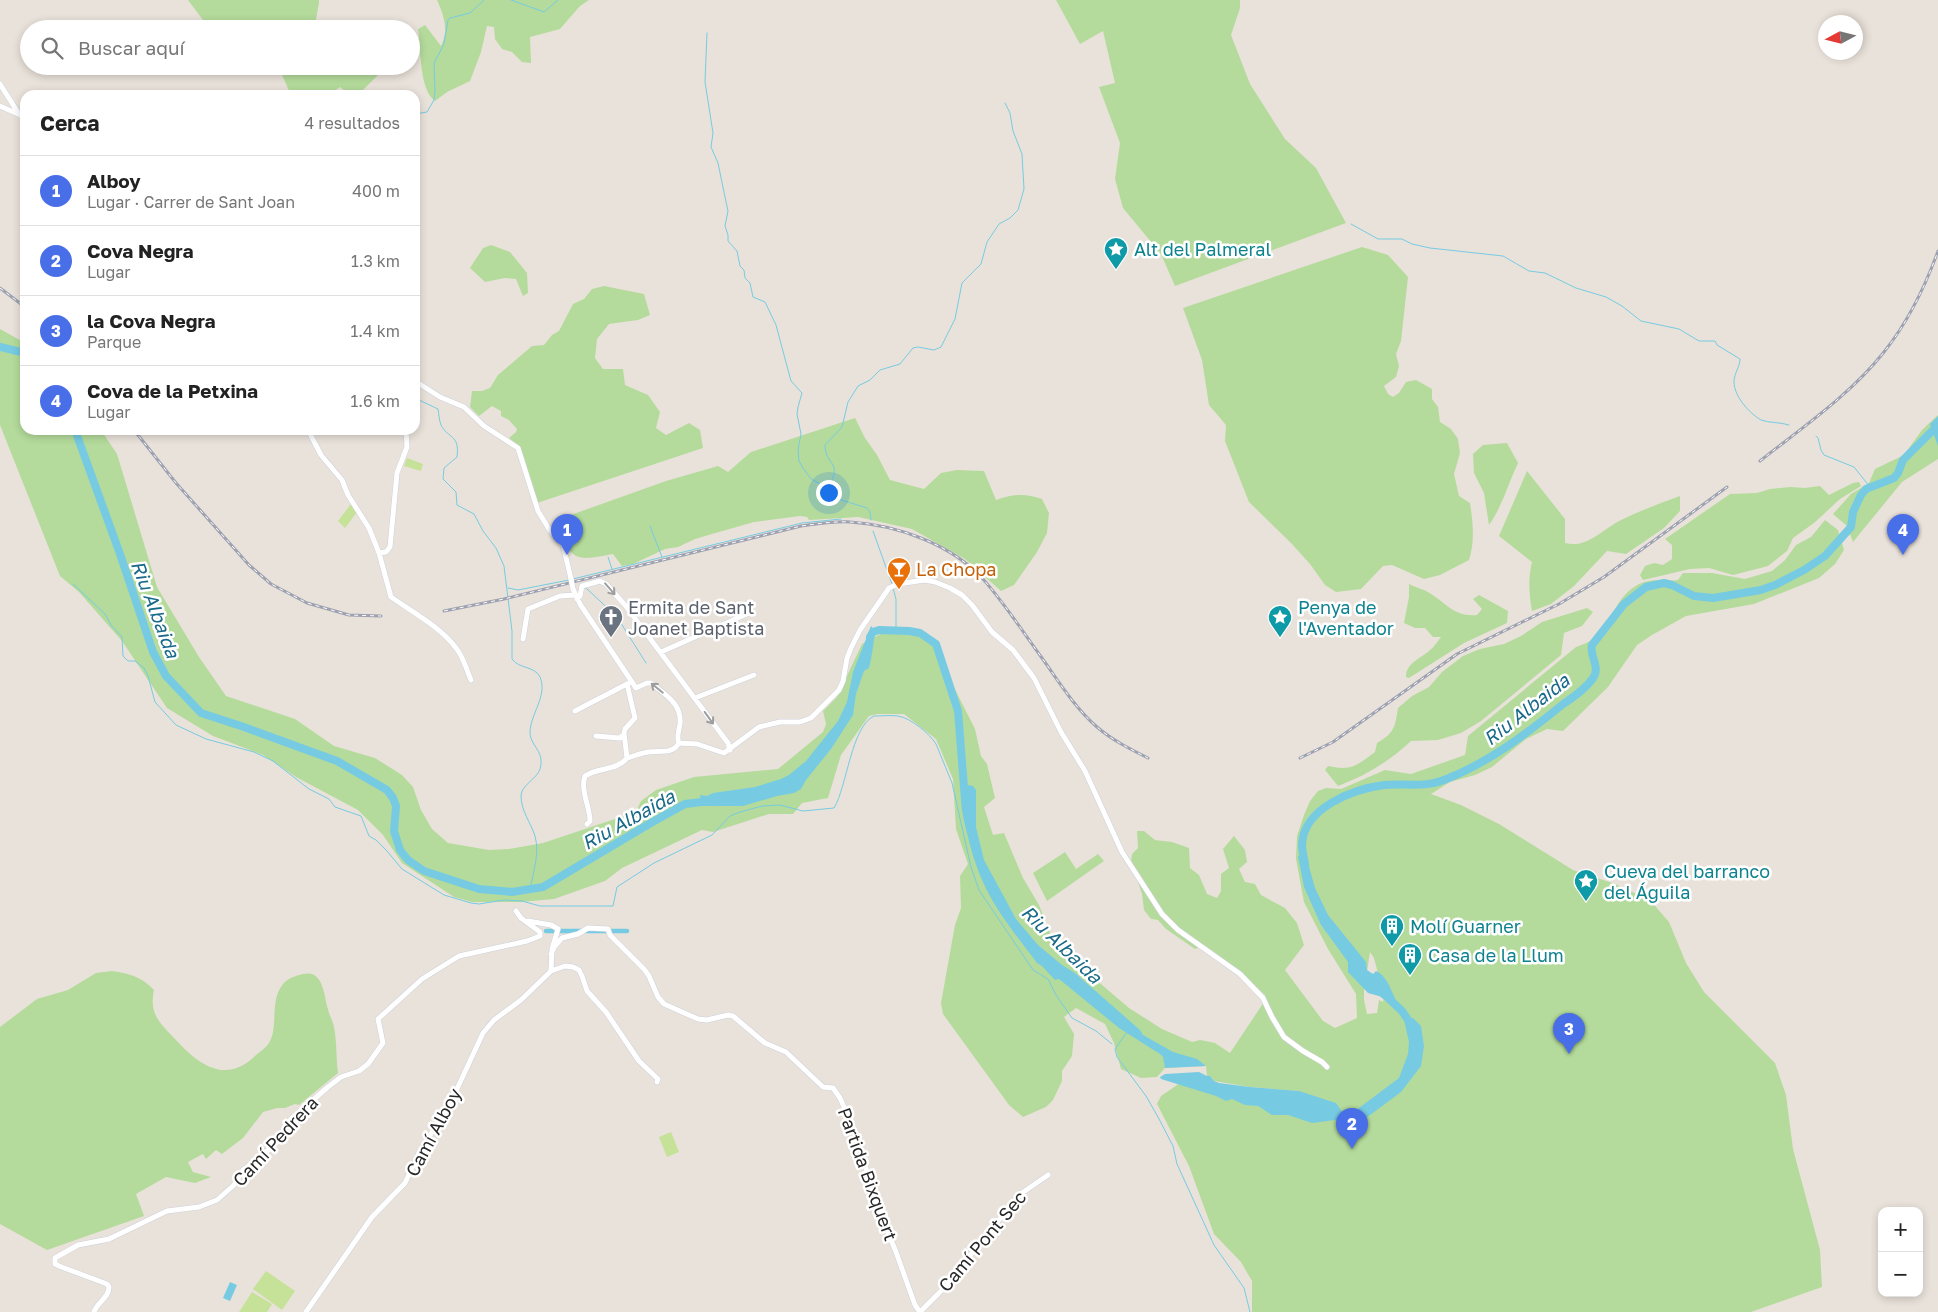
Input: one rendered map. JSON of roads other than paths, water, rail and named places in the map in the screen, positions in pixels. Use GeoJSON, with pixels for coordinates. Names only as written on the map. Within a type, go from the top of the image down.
{"type":"FeatureCollection","features":[{"type":"Feature","properties":{"kind":"street"},"geometry":{"type":"LineString","coordinates":[[0,84],[19,114]]}},
{"type":"Feature","properties":{"kind":"street"},"geometry":{"type":"LineString","coordinates":[[0,106],[19,114]]}},
{"type":"Feature","properties":{"kind":"street"},"geometry":{"type":"LineString","coordinates":[[420,384],[440,397],[464,407],[484,426],[518,448],[538,511],[549,529],[563,545],[575,595],[629,683],[635,718],[624,729],[628,758]]}},
{"type":"Feature","properties":{"kind":"street"},"geometry":{"type":"LineString","coordinates":[[311,435],[321,455],[342,480],[348,495],[369,528],[379,553],[391,597],[419,615],[451,641],[465,662],[471,680]]}},
{"type":"Feature","properties":{"kind":"street"},"geometry":{"type":"LineString","coordinates":[[379,553],[386,552],[390,547],[397,473],[406,447],[406,435]]}},
{"type":"Feature","properties":{"kind":"street"},"geometry":{"type":"LineString","coordinates":[[587,824],[590,819],[583,783],[585,776],[596,770],[614,767],[623,763],[628,758],[649,752],[670,751],[680,744],[697,744],[721,753],[730,750],[759,727],[780,722],[805,721],[811,718],[834,696],[843,681],[847,658],[857,636],[889,588],[898,584],[925,580],[935,582],[950,588],[962,596],[992,632],[1013,650],[1034,678],[1061,732],[1086,771],[1110,828],[1125,857],[1162,914],[1178,930],[1240,974],[1263,998],[1284,1037],[1327,1067]]}},
{"type":"Feature","properties":{"kind":"street"},"geometry":{"type":"LineString","coordinates":[[523,639],[528,609],[557,596],[580,596],[582,586],[596,581],[603,581],[625,605],[661,652],[728,744],[730,750]]}},
{"type":"Feature","properties":{"kind":"street"},"geometry":{"type":"LineString","coordinates":[[661,652],[749,613]]}},
{"type":"Feature","properties":{"kind":"street"},"geometry":{"type":"LineString","coordinates":[[695,698],[754,675]]}},
{"type":"Feature","properties":{"kind":"street"},"geometry":{"type":"LineString","coordinates":[[629,683],[636,688],[652,683],[675,703],[679,710],[680,718],[678,738],[680,744]]}},
{"type":"Feature","properties":{"kind":"street"},"geometry":{"type":"LineString","coordinates":[[575,711],[629,683]]}},
{"type":"Feature","properties":{"kind":"street"},"geometry":{"type":"LineString","coordinates":[[596,736],[619,738],[624,735]]}},
{"type":"Feature","properties":{"kind":"street"},"geometry":{"type":"LineString","coordinates":[[516,911],[525,920],[551,925],[558,930],[551,954],[551,971],[565,966],[574,967],[579,970],[587,991],[606,1012],[639,1061],[658,1079],[657,1082]]}},
{"type":"Feature","properties":{"kind":"street","name":"Camí Pedrera"},"geometry":{"type":"LineString","coordinates":[[94,1312],[96,1306],[108,1294],[109,1287],[104,1282],[55,1264],[55,1258],[58,1254],[78,1245],[109,1239],[167,1211],[199,1207],[217,1200],[234,1185],[243,1170],[272,1147],[290,1119],[328,1086],[341,1077],[359,1070],[368,1064],[384,1043],[378,1019],[422,978],[465,954],[527,941],[540,936],[540,932],[525,920]]}},
{"type":"Feature","properties":{"kind":"street","name":"Partida Bixquert"},"geometry":{"type":"LineString","coordinates":[[551,954],[554,946],[562,938],[578,934],[588,928],[608,929],[610,935],[644,969],[658,998],[664,1004],[698,1019],[707,1020],[728,1015],[733,1016],[765,1043],[786,1052],[823,1088],[833,1088],[840,1098],[856,1134],[871,1192],[920,1312]]}},
{"type":"Feature","properties":{"kind":"street","name":"Camí Alboy"},"geometry":{"type":"LineString","coordinates":[[306,1312],[372,1217],[405,1183],[420,1151],[450,1104],[483,1033],[499,1016],[521,1000],[551,971]]}},
{"type":"Feature","properties":{"kind":"street","name":"Camí Pont Sec"},"geometry":{"type":"LineString","coordinates":[[920,1312],[944,1288],[1018,1195],[1048,1175]]}},
{"type":"Feature","properties":{"kind":"water"},"geometry":{"type":"Polygon","coordinates":[[[1938,416],[1938,446],[1930,424],[1938,416]]]}},
{"type":"Feature","properties":{"kind":"water"},"geometry":{"type":"Polygon","coordinates":[[[871,626],[875,630],[871,659],[869,668],[864,671],[856,694],[853,715],[831,749],[801,789],[794,793],[743,806],[702,806],[700,795],[707,796],[713,793],[755,787],[781,779],[806,761],[838,721],[847,702],[853,672],[871,626]]]}},
{"type":"Feature","properties":{"kind":"water"},"geometry":{"type":"Polygon","coordinates":[[[968,785],[973,786],[976,790],[976,827],[984,860],[1016,919],[1038,945],[1075,973],[1140,1030],[1143,1035],[1173,1052],[1197,1059],[1206,1066],[1165,1068],[1163,1057],[1160,1054],[1119,1028],[1059,979],[1055,980],[1037,963],[1003,917],[978,871],[962,808],[962,795],[968,785]]]}},
{"type":"Feature","properties":{"kind":"water"},"geometry":{"type":"Polygon","coordinates":[[[1298,856],[1306,856],[1315,888],[1328,915],[1366,962],[1367,970],[1373,974],[1376,971],[1387,982],[1395,998],[1390,1003],[1379,996],[1368,993],[1348,972],[1348,962],[1321,925],[1304,887],[1298,856]]]}},
{"type":"Feature","properties":{"kind":"water"},"geometry":{"type":"Polygon","coordinates":[[[1413,1018],[1421,1026],[1424,1046],[1421,1066],[1401,1092],[1358,1124],[1348,1124],[1335,1120],[1312,1123],[1288,1115],[1272,1115],[1258,1106],[1245,1105],[1232,1099],[1226,1101],[1216,1096],[1161,1079],[1160,1077],[1165,1074],[1199,1072],[1210,1076],[1219,1083],[1299,1091],[1336,1103],[1343,1113],[1351,1114],[1399,1078],[1408,1054],[1409,1042],[1404,1020],[1413,1018]]]}},
{"type":"Feature","properties":{"kind":"water"},"geometry":{"type":"Polygon","coordinates":[[[230,1282],[237,1285],[230,1301],[223,1298],[230,1282]]]}},
{"type":"Feature","properties":{"kind":"waterway"},"geometry":{"type":"LineString","coordinates":[[420,113],[427,112],[434,100],[434,63],[444,44],[448,20],[470,13],[484,0]]}},
{"type":"Feature","properties":{"kind":"waterway"},"geometry":{"type":"LineString","coordinates":[[511,0],[544,12],[558,0]]}},
{"type":"Feature","properties":{"kind":"waterway"},"geometry":{"type":"LineString","coordinates":[[707,33],[705,82],[713,133],[711,147],[718,163],[728,211],[725,226],[728,241],[737,251],[740,266],[744,270],[745,278],[750,283],[753,297],[765,302],[776,325],[791,381],[802,393],[797,414],[801,434],[798,450],[799,461],[811,479],[828,488],[838,499],[867,508],[870,512],[871,520]]}},
{"type":"Feature","properties":{"kind":"waterway"},"geometry":{"type":"LineString","coordinates":[[828,488],[834,468],[826,452],[825,445],[842,427],[848,402],[858,386],[870,380],[880,370],[900,364],[913,348],[934,350],[941,347],[955,319],[962,283],[981,264],[987,242],[999,224],[1010,218],[1018,210],[1024,189],[1022,154],[1013,131],[1010,113],[1005,103]]}},
{"type":"Feature","properties":{"kind":"waterway"},"geometry":{"type":"LineString","coordinates":[[1351,224],[1378,239],[1402,239],[1412,244],[1430,248],[1503,256],[1529,271],[1545,273],[1576,288],[1606,297],[1622,306],[1641,321],[1679,329],[1699,341],[1715,341],[1717,345],[1740,359],[1734,382],[1739,398],[1747,409],[1761,420],[1789,425]]}},
{"type":"Feature","properties":{"kind":"waterway","name":"Riu Albaida"},"geometry":{"type":"LineString","coordinates":[[0,347],[20,352]]}},
{"type":"Feature","properties":{"kind":"waterway"},"geometry":{"type":"LineString","coordinates":[[420,400],[438,409],[441,425],[457,444],[457,457],[444,468],[443,479],[456,492],[457,505],[474,514],[483,531],[496,548],[504,566],[512,631],[512,659],[538,673],[542,684],[542,691],[530,733],[541,758],[540,769],[524,789],[521,796],[526,817],[535,836],[537,849],[530,889]]}},
{"type":"Feature","properties":{"kind":"waterway","name":"Riu Albaida"},"geometry":{"type":"LineString","coordinates":[[1305,864],[1302,845],[1305,832],[1311,821],[1320,811],[1332,803],[1345,796],[1372,787],[1429,784],[1460,773],[1506,747],[1579,693],[1587,686],[1595,674],[1592,645],[1624,604],[1646,587],[1664,583],[1694,596],[1713,598],[1761,590],[1804,570],[1825,556],[1851,527],[1853,512],[1866,489],[1894,478],[1903,460],[1938,425]]}},
{"type":"Feature","properties":{"kind":"waterway","name":"Riu Albaida"},"geometry":{"type":"LineString","coordinates":[[77,435],[153,652],[166,676],[201,713],[337,761],[387,790],[396,806],[394,831],[400,850],[408,860],[424,871],[479,889],[512,892],[543,887],[685,804],[710,801]]}},
{"type":"Feature","properties":{"kind":"waterway"},"geometry":{"type":"LineString","coordinates":[[1816,436],[1824,455],[1854,467],[1870,487]]}},
{"type":"Feature","properties":{"kind":"waterway"},"geometry":{"type":"LineString","coordinates":[[573,579],[802,523],[841,519]]}},
{"type":"Feature","properties":{"kind":"waterway"},"geometry":{"type":"LineString","coordinates":[[650,526],[662,557]]}},
{"type":"Feature","properties":{"kind":"waterway"},"geometry":{"type":"LineString","coordinates":[[873,531],[892,584]]}},
{"type":"Feature","properties":{"kind":"waterway"},"geometry":{"type":"LineString","coordinates":[[608,557],[612,569]]}},
{"type":"Feature","properties":{"kind":"waterway"},"geometry":{"type":"LineString","coordinates":[[508,588],[518,590],[569,580]]}},
{"type":"Feature","properties":{"kind":"waterway"},"geometry":{"type":"LineString","coordinates":[[73,584],[105,614],[111,625],[122,637],[123,656],[128,661],[135,661],[144,668],[155,702],[176,725],[206,739],[254,752],[273,761],[309,789],[329,799],[335,807],[361,816],[369,836],[376,840],[402,869],[444,895],[471,903],[479,904],[504,900],[522,901],[540,906],[613,906],[617,887],[654,863],[712,835],[730,816],[762,806],[780,805],[803,811],[834,808],[839,798],[855,744],[866,722],[874,716],[903,717],[920,727],[936,744],[952,783],[971,867],[979,890],[1033,970],[1048,979],[1056,995],[1072,1018],[1096,1031],[1112,1044]]}},
{"type":"Feature","properties":{"kind":"waterway"},"geometry":{"type":"LineString","coordinates":[[585,587],[617,617],[646,663]]}},
{"type":"Feature","properties":{"kind":"waterway"},"geometry":{"type":"LineString","coordinates":[[893,588],[896,599],[896,630]]}},
{"type":"Feature","properties":{"kind":"waterway","name":"Riu Albaida"},"geometry":{"type":"LineString","coordinates":[[870,637],[873,632],[879,630],[909,631],[920,633],[936,644],[958,711],[965,800]]}},
{"type":"Feature","properties":{"kind":"waterway"},"geometry":{"type":"LineString","coordinates":[[546,931],[627,931]]}},
{"type":"Feature","properties":{"kind":"waterway","name":"Riu Albaida"},"geometry":{"type":"LineString","coordinates":[[1385,995],[1402,1011],[1412,1026]]}},
{"type":"Feature","properties":{"kind":"waterway"},"geometry":{"type":"LineString","coordinates":[[1127,1032],[1115,1049],[1117,1057],[1146,1096],[1158,1117],[1173,1146],[1177,1164],[1214,1245],[1244,1288],[1250,1312]]}},
{"type":"Feature","properties":{"kind":"railway"},"geometry":{"type":"LineString","coordinates":[[1760,461],[1809,423],[1871,368],[1901,329],[1915,304],[1938,251]]}},
{"type":"Feature","properties":{"kind":"railway"},"geometry":{"type":"LineString","coordinates":[[0,288],[20,303]]}},
{"type":"Feature","properties":{"kind":"railway"},"geometry":{"type":"LineString","coordinates":[[138,435],[176,483],[249,565],[271,584],[307,603],[349,615],[381,616]]}},
{"type":"Feature","properties":{"kind":"railway"},"geometry":{"type":"LineString","coordinates":[[1300,758],[1333,742],[1457,654],[1559,604],[1604,577],[1727,487]]}},
{"type":"Feature","properties":{"kind":"railway"},"geometry":{"type":"LineString","coordinates":[[444,611],[504,599],[801,526],[844,522],[886,527],[922,538],[939,546],[970,567],[999,598],[1082,712],[1109,736],[1148,758]]}},
{"type":"Feature","properties":{"kind":"place","name":"Alt del Palmeral"},"geometry":{"type":"Point","coordinates":[1116,270]}},
{"type":"Feature","properties":{"kind":"place","name":"Alboy"},"geometry":{"type":"Point","coordinates":[567,555]}},
{"type":"Feature","properties":{"kind":"place","name":"Cova de la Petxina"},"geometry":{"type":"Point","coordinates":[1903,555]}},
{"type":"Feature","properties":{"kind":"place","name":"La Chopa"},"geometry":{"type":"Point","coordinates":[899,590]}},
{"type":"Feature","properties":{"kind":"place","name":"Ermita de Sant Joanet Baptista"},"geometry":{"type":"Point","coordinates":[611,638]}},
{"type":"Feature","properties":{"kind":"place","name":"Penya de l'Aventador"},"geometry":{"type":"Point","coordinates":[1280,638]}},
{"type":"Feature","properties":{"kind":"place","name":"Cueva del barranco del Águila"},"geometry":{"type":"Point","coordinates":[1586,902]}},
{"type":"Feature","properties":{"kind":"place","name":"Molí Guarner"},"geometry":{"type":"Point","coordinates":[1392,947]}},
{"type":"Feature","properties":{"kind":"place","name":"Casa de la Llum"},"geometry":{"type":"Point","coordinates":[1410,976]}},
{"type":"Feature","properties":{"kind":"place","name":"la Cova Negra"},"geometry":{"type":"Point","coordinates":[1569,1054]}},
{"type":"Feature","properties":{"kind":"place","name":"Cova Negra"},"geometry":{"type":"Point","coordinates":[1352,1149]}}]}
